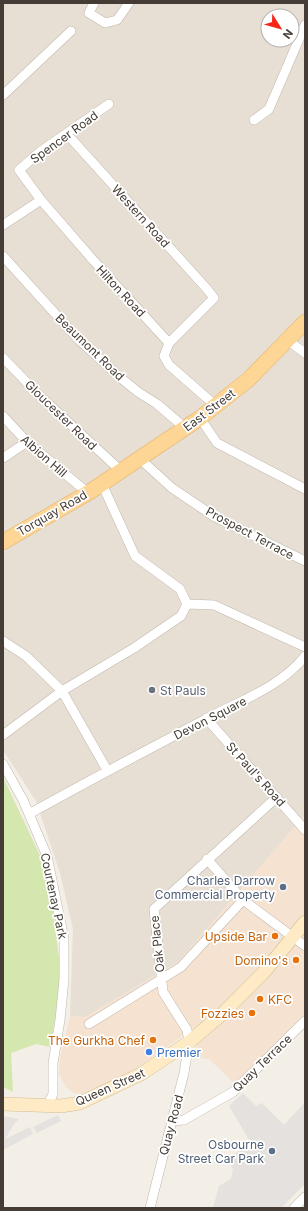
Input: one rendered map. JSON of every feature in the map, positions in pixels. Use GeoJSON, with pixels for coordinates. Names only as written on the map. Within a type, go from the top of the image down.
{"type":"FeatureCollection","features":[{"type":"Feature","properties":{"kind":"main road","name":"East Street"},"geometry":{"type":"LineString","coordinates":[[102,484],[216,406],[248,380],[305,322]]}},
{"type":"Feature","properties":{"kind":"main road","name":"Torquay Road"},"geometry":{"type":"LineString","coordinates":[[3,542],[102,484]]}},
{"type":"Feature","properties":{"kind":"main road","name":"Queen Street"},"geometry":{"type":"LineString","coordinates":[[5,1102],[47,1106],[80,1103],[141,1074],[189,1042],[222,1014],[265,971],[305,922]]}},
{"type":"Feature","properties":{"kind":"street"},"geometry":{"type":"LineString","coordinates":[[94,3],[88,13],[105,23],[117,20],[129,3]]}},
{"type":"Feature","properties":{"kind":"street"},"geometry":{"type":"LineString","coordinates":[[254,120],[269,109],[305,25]]}},
{"type":"Feature","properties":{"kind":"street"},"geometry":{"type":"LineString","coordinates":[[3,95],[71,31]]}},
{"type":"Feature","properties":{"kind":"street","name":"Spencer Road"},"geometry":{"type":"LineString","coordinates":[[19,170],[41,151],[109,104]]}},
{"type":"Feature","properties":{"kind":"street","name":"Western Road"},"geometry":{"type":"LineString","coordinates":[[67,134],[214,298],[169,343]]}},
{"type":"Feature","properties":{"kind":"street","name":"Hilton Road"},"geometry":{"type":"LineString","coordinates":[[19,170],[41,200],[93,260],[169,343]]}},
{"type":"Feature","properties":{"kind":"street"},"geometry":{"type":"LineString","coordinates":[[3,225],[41,200]]}},
{"type":"Feature","properties":{"kind":"street","name":"Beaumont Road"},"geometry":{"type":"LineString","coordinates":[[3,256],[79,340],[127,384],[157,404],[185,428]]}},
{"type":"Feature","properties":{"kind":"street"},"geometry":{"type":"LineString","coordinates":[[287,340],[305,353]]}},
{"type":"Feature","properties":{"kind":"street"},"geometry":{"type":"LineString","coordinates":[[169,343],[164,356],[169,365],[216,406]]}},
{"type":"Feature","properties":{"kind":"street","name":"Gloucester Road"},"geometry":{"type":"LineString","coordinates":[[3,358],[121,471]]}},
{"type":"Feature","properties":{"kind":"street","name":"Albion Hill"},"geometry":{"type":"LineString","coordinates":[[3,416],[27,442],[88,493]]}},
{"type":"Feature","properties":{"kind":"street"},"geometry":{"type":"LineString","coordinates":[[200,418],[216,443],[305,489]]}},
{"type":"Feature","properties":{"kind":"street"},"geometry":{"type":"LineString","coordinates":[[3,458],[27,442]]}},
{"type":"Feature","properties":{"kind":"street","name":"Prospect Terrace"},"geometry":{"type":"LineString","coordinates":[[139,458],[172,488],[215,517],[305,561]]}},
{"type":"Feature","properties":{"kind":"street"},"geometry":{"type":"LineString","coordinates":[[102,484],[135,556],[180,589],[188,604]]}},
{"type":"Feature","properties":{"kind":"street"},"geometry":{"type":"LineString","coordinates":[[188,604],[214,605],[305,647]]}},
{"type":"Feature","properties":{"kind":"street"},"geometry":{"type":"LineString","coordinates":[[3,735],[62,691],[134,648],[181,616],[188,604]]}},
{"type":"Feature","properties":{"kind":"street"},"geometry":{"type":"LineString","coordinates":[[3,641],[26,656],[62,691],[107,770]]}},
{"type":"Feature","properties":{"kind":"street","name":"Devon Square"},"geometry":{"type":"LineString","coordinates":[[29,814],[107,770],[206,718],[250,697],[296,668],[305,656]]}},
{"type":"Feature","properties":{"kind":"street","name":"St Paul's Road"},"geometry":{"type":"LineString","coordinates":[[206,718],[305,830]]}},
{"type":"Feature","properties":{"kind":"street","name":"Courtenay Park"},"geometry":{"type":"LineString","coordinates":[[3,764],[14,781],[46,856],[64,939],[64,979],[53,1062],[53,1094],[47,1106]]}},
{"type":"Feature","properties":{"kind":"street","name":"Oak Place"},"geometry":{"type":"LineString","coordinates":[[189,1042],[187,1030],[163,992],[154,909],[207,859],[277,797]]}},
{"type":"Feature","properties":{"kind":"street"},"geometry":{"type":"LineString","coordinates":[[207,859],[243,900],[305,946]]}},
{"type":"Feature","properties":{"kind":"street","name":"Oak Place"},"geometry":{"type":"LineString","coordinates":[[89,1024],[181,967],[243,900]]}},
{"type":"Feature","properties":{"kind":"street","name":"Quay Terrace"},"geometry":{"type":"LineString","coordinates":[[172,1121],[184,1120],[233,1092],[305,1021]]}},
{"type":"Feature","properties":{"kind":"street","name":"Quay Road"},"geometry":{"type":"LineString","coordinates":[[150,1208],[184,1072],[189,1042]]}},
{"type":"Feature","properties":{"kind":"street"},"geometry":{"type":"LineString","coordinates":[[294,1208],[305,1197]]}},
{"type":"Feature","properties":{"kind":"shaded area"},"geometry":{"type":"Polygon","coordinates":[[[3,3],[305,3],[305,815],[178,962],[85,1017],[70,1016],[73,929],[60,873],[36,801],[3,750],[3,3]]]}},
{"type":"Feature","properties":{"kind":"shaded area"},"geometry":{"type":"Polygon","coordinates":[[[305,815],[305,1021],[238,1087],[209,1059],[193,1057],[197,1044],[195,1027],[140,1066],[100,1087],[81,1094],[73,1093],[66,1087],[59,1074],[60,1058],[70,1016],[85,1017],[178,962],[305,815]]]}},
{"type":"Feature","properties":{"kind":"shaded area","name":"Osbourne Street Car Park"},"geometry":{"type":"Polygon","coordinates":[[[243,1093],[256,1106],[262,1103],[284,1125],[305,1102],[305,1184],[281,1208],[213,1208],[219,1186],[231,1179],[233,1169],[227,1159],[251,1143],[229,1106],[243,1093]]]}},
{"type":"Feature","properties":{"kind":"shaded area"},"geometry":{"type":"Polygon","coordinates":[[[58,1115],[61,1121],[37,1133],[33,1127],[58,1115]]]}},
{"type":"Feature","properties":{"kind":"shaded area"},"geometry":{"type":"Polygon","coordinates":[[[3,1116],[19,1119],[14,1124],[5,1139],[30,1127],[33,1134],[3,1150],[3,1116]]]}},
{"type":"Feature","properties":{"kind":"green space"},"geometry":{"type":"Polygon","coordinates":[[[3,777],[42,860],[52,903],[61,974],[58,1003],[50,1047],[36,1044],[11,1053],[13,1092],[3,1087],[3,777]]]}},
{"type":"Feature","properties":{"kind":"place","name":"St Pauls"},"geometry":{"type":"Point","coordinates":[152,690]}},
{"type":"Feature","properties":{"kind":"place","name":"Charles Darrow Commercial Property"},"geometry":{"type":"Point","coordinates":[283,887]}},
{"type":"Feature","properties":{"kind":"place","name":"Upside Bar"},"geometry":{"type":"Point","coordinates":[275,936]}},
{"type":"Feature","properties":{"kind":"place","name":"Domino's"},"geometry":{"type":"Point","coordinates":[296,960]}},
{"type":"Feature","properties":{"kind":"place","name":"KFC"},"geometry":{"type":"Point","coordinates":[260,999]}},
{"type":"Feature","properties":{"kind":"place","name":"Fozzies"},"geometry":{"type":"Point","coordinates":[252,1013]}},
{"type":"Feature","properties":{"kind":"place","name":"The Gurkha Chef"},"geometry":{"type":"Point","coordinates":[153,1040]}},
{"type":"Feature","properties":{"kind":"place","name":"Premier"},"geometry":{"type":"Point","coordinates":[149,1052]}},
{"type":"Feature","properties":{"kind":"place","name":"Osbourne Street Car Park"},"geometry":{"type":"Point","coordinates":[272,1151]}}]}
